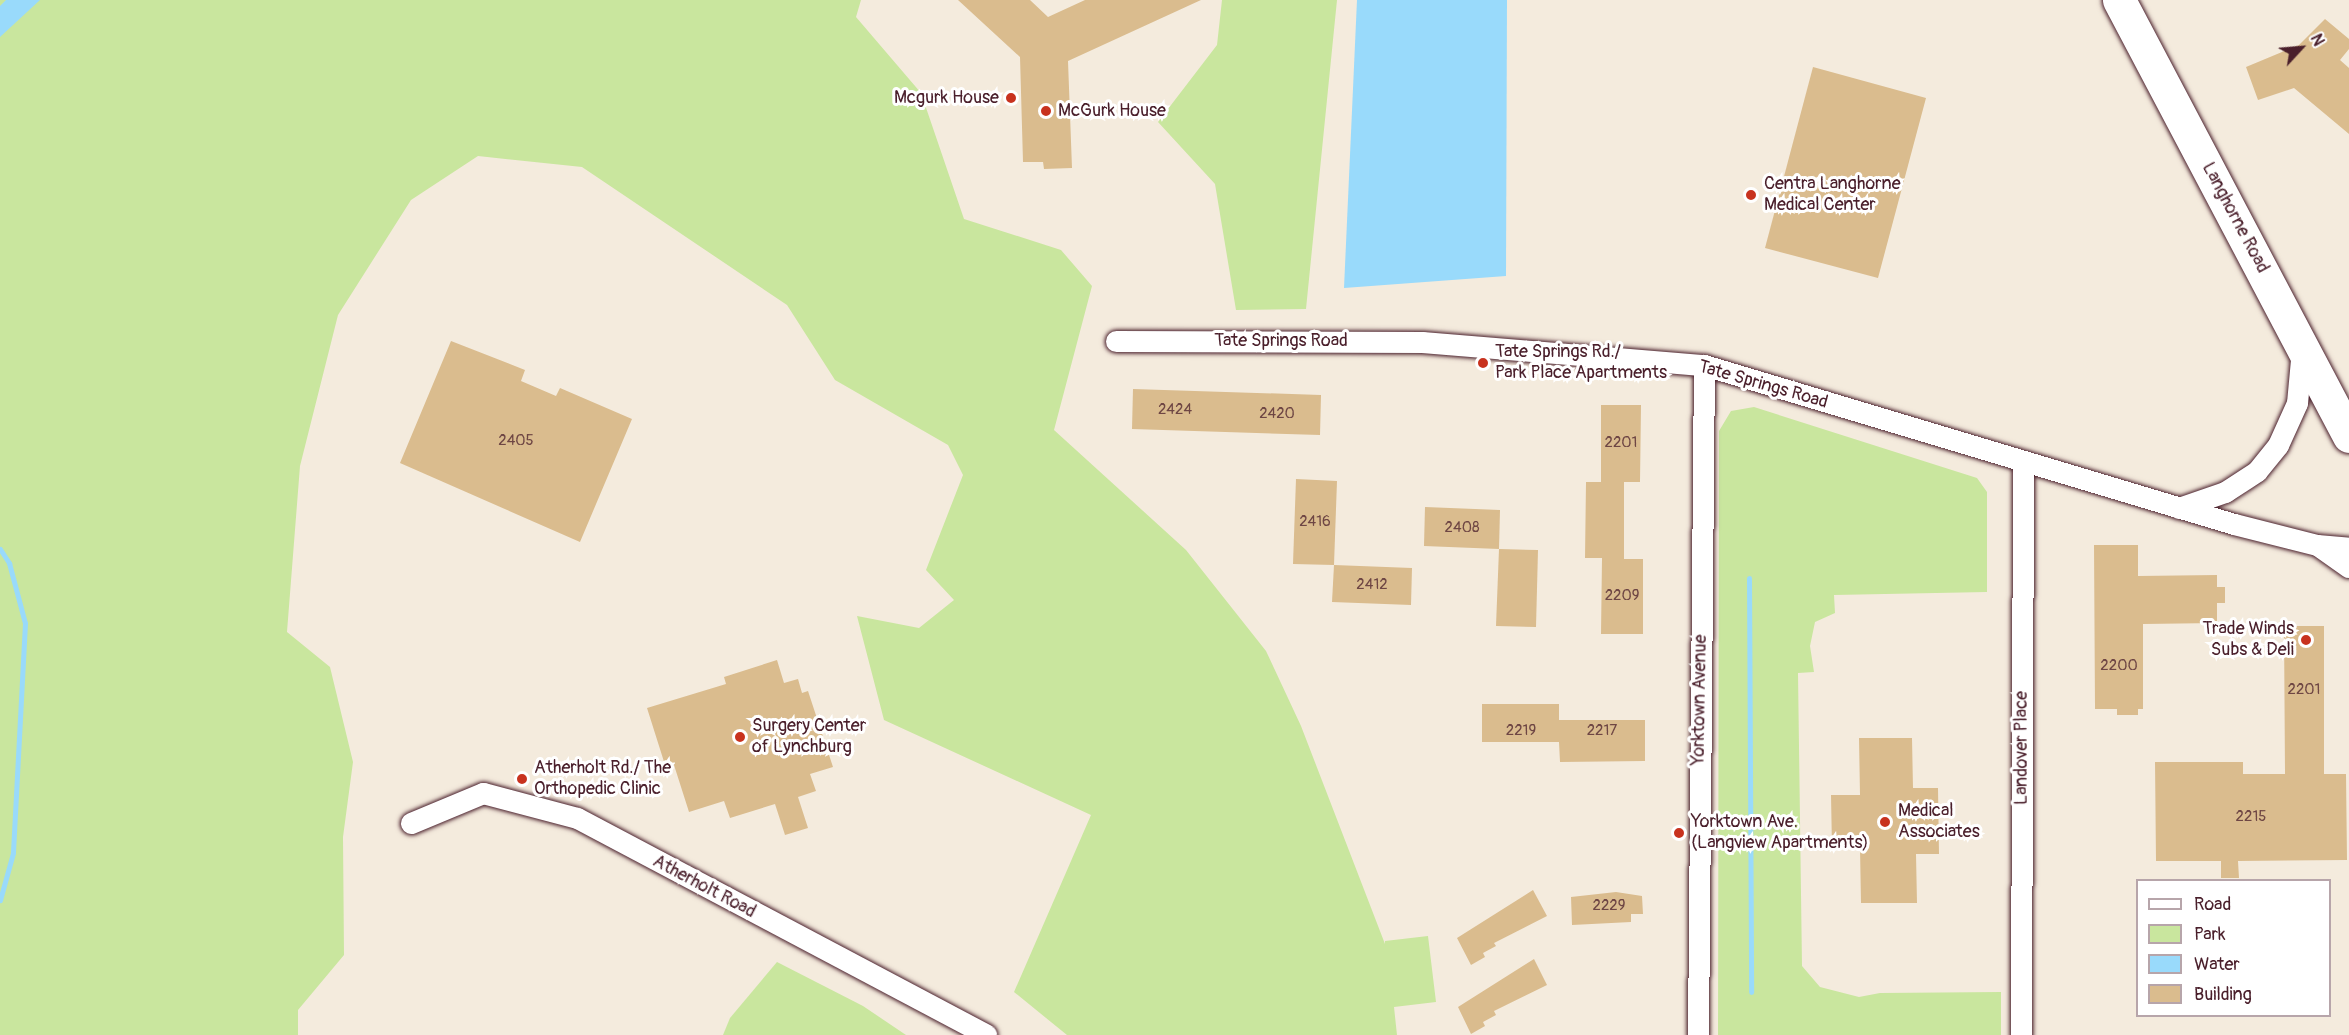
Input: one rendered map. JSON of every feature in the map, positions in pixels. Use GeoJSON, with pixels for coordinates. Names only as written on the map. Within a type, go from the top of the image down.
{"type":"FeatureCollection","features":[{"type":"Feature","properties":{"kind":"main road","name":"Langhorne Road"},"geometry":{"type":"LineString","coordinates":[[2119,0],[2349,436]]}},
{"type":"Feature","properties":{"kind":"street","name":"Tate Springs Road"},"geometry":{"type":"LineString","coordinates":[[1116,341],[1422,342],[1704,365],[2180,508],[2317,545],[2349,548]]}},
{"type":"Feature","properties":{"kind":"street"},"geometry":{"type":"LineString","coordinates":[[2180,508],[2225,492],[2257,471],[2278,445],[2297,403],[2302,346]]}},
{"type":"Feature","properties":{"kind":"street","name":"Yorktown Avenue"},"geometry":{"type":"LineString","coordinates":[[1698,1035],[1704,365]]}},
{"type":"Feature","properties":{"kind":"street","name":"Landover Place"},"geometry":{"type":"LineString","coordinates":[[2021,1035],[2023,462]]}},
{"type":"Feature","properties":{"kind":"street","name":"Tate Springs Road"},"geometry":{"type":"LineString","coordinates":[[2317,545],[2349,567]]}},
{"type":"Feature","properties":{"kind":"street","name":"Atherholt Road"},"geometry":{"type":"LineString","coordinates":[[411,823],[483,794],[577,818],[986,1035]]}},
{"type":"Feature","properties":{"kind":"green space"},"geometry":{"type":"Polygon","coordinates":[[[0,0],[861,0],[856,17],[921,93],[964,219],[1061,250],[1092,286],[1054,430],[1186,550],[1266,651],[1301,726],[1385,944],[1385,941],[1428,936],[1436,1002],[1394,1007],[1397,1035],[1067,1035],[1014,992],[1091,815],[884,720],[857,616],[919,628],[954,600],[926,570],[963,475],[948,445],[835,380],[787,305],[582,167],[478,156],[411,200],[338,315],[300,466],[287,632],[330,667],[353,762],[343,837],[344,955],[298,1010],[298,1035],[0,1035],[0,0]]]}},
{"type":"Feature","properties":{"kind":"green space"},"geometry":{"type":"Polygon","coordinates":[[[1222,0],[1337,0],[1306,309],[1236,310],[1215,184],[1158,122],[1217,45],[1222,0]]]}},
{"type":"Feature","properties":{"kind":"green space"},"geometry":{"type":"Polygon","coordinates":[[[1754,407],[1977,478],[1987,492],[1987,592],[1834,595],[1835,613],[1815,622],[1810,646],[1814,672],[1798,673],[1802,966],[1820,987],[1859,997],[1880,993],[2001,992],[2001,1035],[1718,1035],[1719,431],[1731,411],[1754,407]]]}},
{"type":"Feature","properties":{"kind":"green space"},"geometry":{"type":"Polygon","coordinates":[[[777,962],[863,1006],[906,1035],[723,1035],[730,1018],[777,962]]]}},
{"type":"Feature","properties":{"kind":"water"},"geometry":{"type":"Polygon","coordinates":[[[6,0],[40,0],[0,37],[0,6],[6,0]]]}},
{"type":"Feature","properties":{"kind":"water"},"geometry":{"type":"Polygon","coordinates":[[[1357,0],[1507,0],[1506,276],[1344,288],[1357,0]]]}},
{"type":"Feature","properties":{"kind":"building","name":"McGurk House"},"geometry":{"type":"Polygon","coordinates":[[[958,0],[1030,0],[1048,17],[1085,0],[1201,0],[1068,61],[1072,168],[1044,169],[1043,162],[1023,162],[1020,57],[958,0]]]}},
{"type":"Feature","properties":{"kind":"building"},"geometry":{"type":"Polygon","coordinates":[[[2325,19],[2349,39],[2349,49],[2340,60],[2349,68],[2349,134],[2294,88],[2258,100],[2246,67],[2299,45],[2325,19]]]}},
{"type":"Feature","properties":{"kind":"building"},"geometry":{"type":"Polygon","coordinates":[[[1813,67],[1926,98],[1878,278],[1765,248],[1813,67]]]}},
{"type":"Feature","properties":{"kind":"building"},"geometry":{"type":"Polygon","coordinates":[[[451,341],[525,370],[521,381],[556,396],[560,388],[632,419],[580,542],[400,463],[451,341]]]}},
{"type":"Feature","properties":{"kind":"building"},"geometry":{"type":"Polygon","coordinates":[[[1133,389],[1321,395],[1320,435],[1132,429],[1133,389]]]}},
{"type":"Feature","properties":{"kind":"building"},"geometry":{"type":"Polygon","coordinates":[[[1601,405],[1641,405],[1640,482],[1624,482],[1624,559],[1643,559],[1643,634],[1601,634],[1602,558],[1585,558],[1586,482],[1601,482],[1601,405]]]}},
{"type":"Feature","properties":{"kind":"building"},"geometry":{"type":"Polygon","coordinates":[[[1296,479],[1337,481],[1334,565],[1293,564],[1296,479]]]}},
{"type":"Feature","properties":{"kind":"building"},"geometry":{"type":"Polygon","coordinates":[[[1425,507],[1500,510],[1499,549],[1424,546],[1425,507]]]}},
{"type":"Feature","properties":{"kind":"building"},"geometry":{"type":"Polygon","coordinates":[[[2094,545],[2138,545],[2138,576],[2217,575],[2217,587],[2225,587],[2225,603],[2217,603],[2217,623],[2143,624],[2143,709],[2138,709],[2138,715],[2117,715],[2117,709],[2095,709],[2094,545]]]}},
{"type":"Feature","properties":{"kind":"building"},"geometry":{"type":"Polygon","coordinates":[[[1499,549],[1538,550],[1536,627],[1496,626],[1499,549]]]}},
{"type":"Feature","properties":{"kind":"building"},"geometry":{"type":"Polygon","coordinates":[[[1334,565],[1412,568],[1411,605],[1332,602],[1334,565]]]}},
{"type":"Feature","properties":{"kind":"building"},"geometry":{"type":"Polygon","coordinates":[[[2284,626],[2324,626],[2324,774],[2346,774],[2347,860],[2238,861],[2239,878],[2221,878],[2221,861],[2156,861],[2155,762],[2243,762],[2243,774],[2285,774],[2284,626]]]}},
{"type":"Feature","properties":{"kind":"building","name":"Surgery Center of Lynchburg"},"geometry":{"type":"Polygon","coordinates":[[[777,660],[784,683],[798,679],[802,693],[808,691],[833,767],[810,774],[816,791],[798,797],[808,828],[785,835],[775,804],[730,818],[724,801],[689,812],[674,765],[666,768],[647,708],[726,684],[724,677],[777,660]]]}},
{"type":"Feature","properties":{"kind":"building"},"geometry":{"type":"Polygon","coordinates":[[[1482,704],[1559,704],[1559,720],[1645,720],[1645,761],[1560,762],[1559,742],[1482,742],[1482,704]]]}},
{"type":"Feature","properties":{"kind":"building","name":"Medical Associates"},"geometry":{"type":"Polygon","coordinates":[[[1859,738],[1912,738],[1913,788],[1938,788],[1939,854],[1916,854],[1917,903],[1861,903],[1860,848],[1832,848],[1831,795],[1860,795],[1859,738]]]}},
{"type":"Feature","properties":{"kind":"building"},"geometry":{"type":"Polygon","coordinates":[[[1533,890],[1547,916],[1494,943],[1496,946],[1483,953],[1485,957],[1471,965],[1457,938],[1533,890]]]}},
{"type":"Feature","properties":{"kind":"building"},"geometry":{"type":"Polygon","coordinates":[[[1616,892],[1642,896],[1643,914],[1631,914],[1631,922],[1572,925],[1571,897],[1616,892]]]}},
{"type":"Feature","properties":{"kind":"building"},"geometry":{"type":"Polygon","coordinates":[[[1534,959],[1547,985],[1494,1011],[1496,1015],[1483,1022],[1485,1026],[1471,1034],[1458,1007],[1534,959]]]}},
{"type":"Feature","properties":{"kind":"waterway"},"geometry":{"type":"LineString","coordinates":[[0,549],[9,563],[25,623],[13,853],[0,900]]}},
{"type":"Feature","properties":{"kind":"waterway"},"geometry":{"type":"LineString","coordinates":[[1749,578],[1751,992]]}},
{"type":"Feature","properties":{"kind":"place","name":"Mcgurk House"},"geometry":{"type":"Point","coordinates":[1011,98]}},
{"type":"Feature","properties":{"kind":"place","name":"McGurk House"},"geometry":{"type":"Point","coordinates":[1046,111]}},
{"type":"Feature","properties":{"kind":"place","name":"Centra Langhorne Medical Center"},"geometry":{"type":"Point","coordinates":[1751,195]}},
{"type":"Feature","properties":{"kind":"place","name":"Tate Springs Rd./ Park Place Apartments"},"geometry":{"type":"Point","coordinates":[1483,363]}},
{"type":"Feature","properties":{"kind":"place","name":"Trade Winds Subs & Deli"},"geometry":{"type":"Point","coordinates":[2306,640]}},
{"type":"Feature","properties":{"kind":"place","name":"Surgery Center of Lynchburg"},"geometry":{"type":"Point","coordinates":[740,737]}},
{"type":"Feature","properties":{"kind":"place","name":"Atherholt Rd./ The Orthopedic Clinic"},"geometry":{"type":"Point","coordinates":[522,779]}},
{"type":"Feature","properties":{"kind":"place","name":"Medical Associates"},"geometry":{"type":"Point","coordinates":[1885,822]}},
{"type":"Feature","properties":{"kind":"place","name":"Yorktown Ave. (Langview Apartments)"},"geometry":{"type":"Point","coordinates":[1679,833]}}]}
